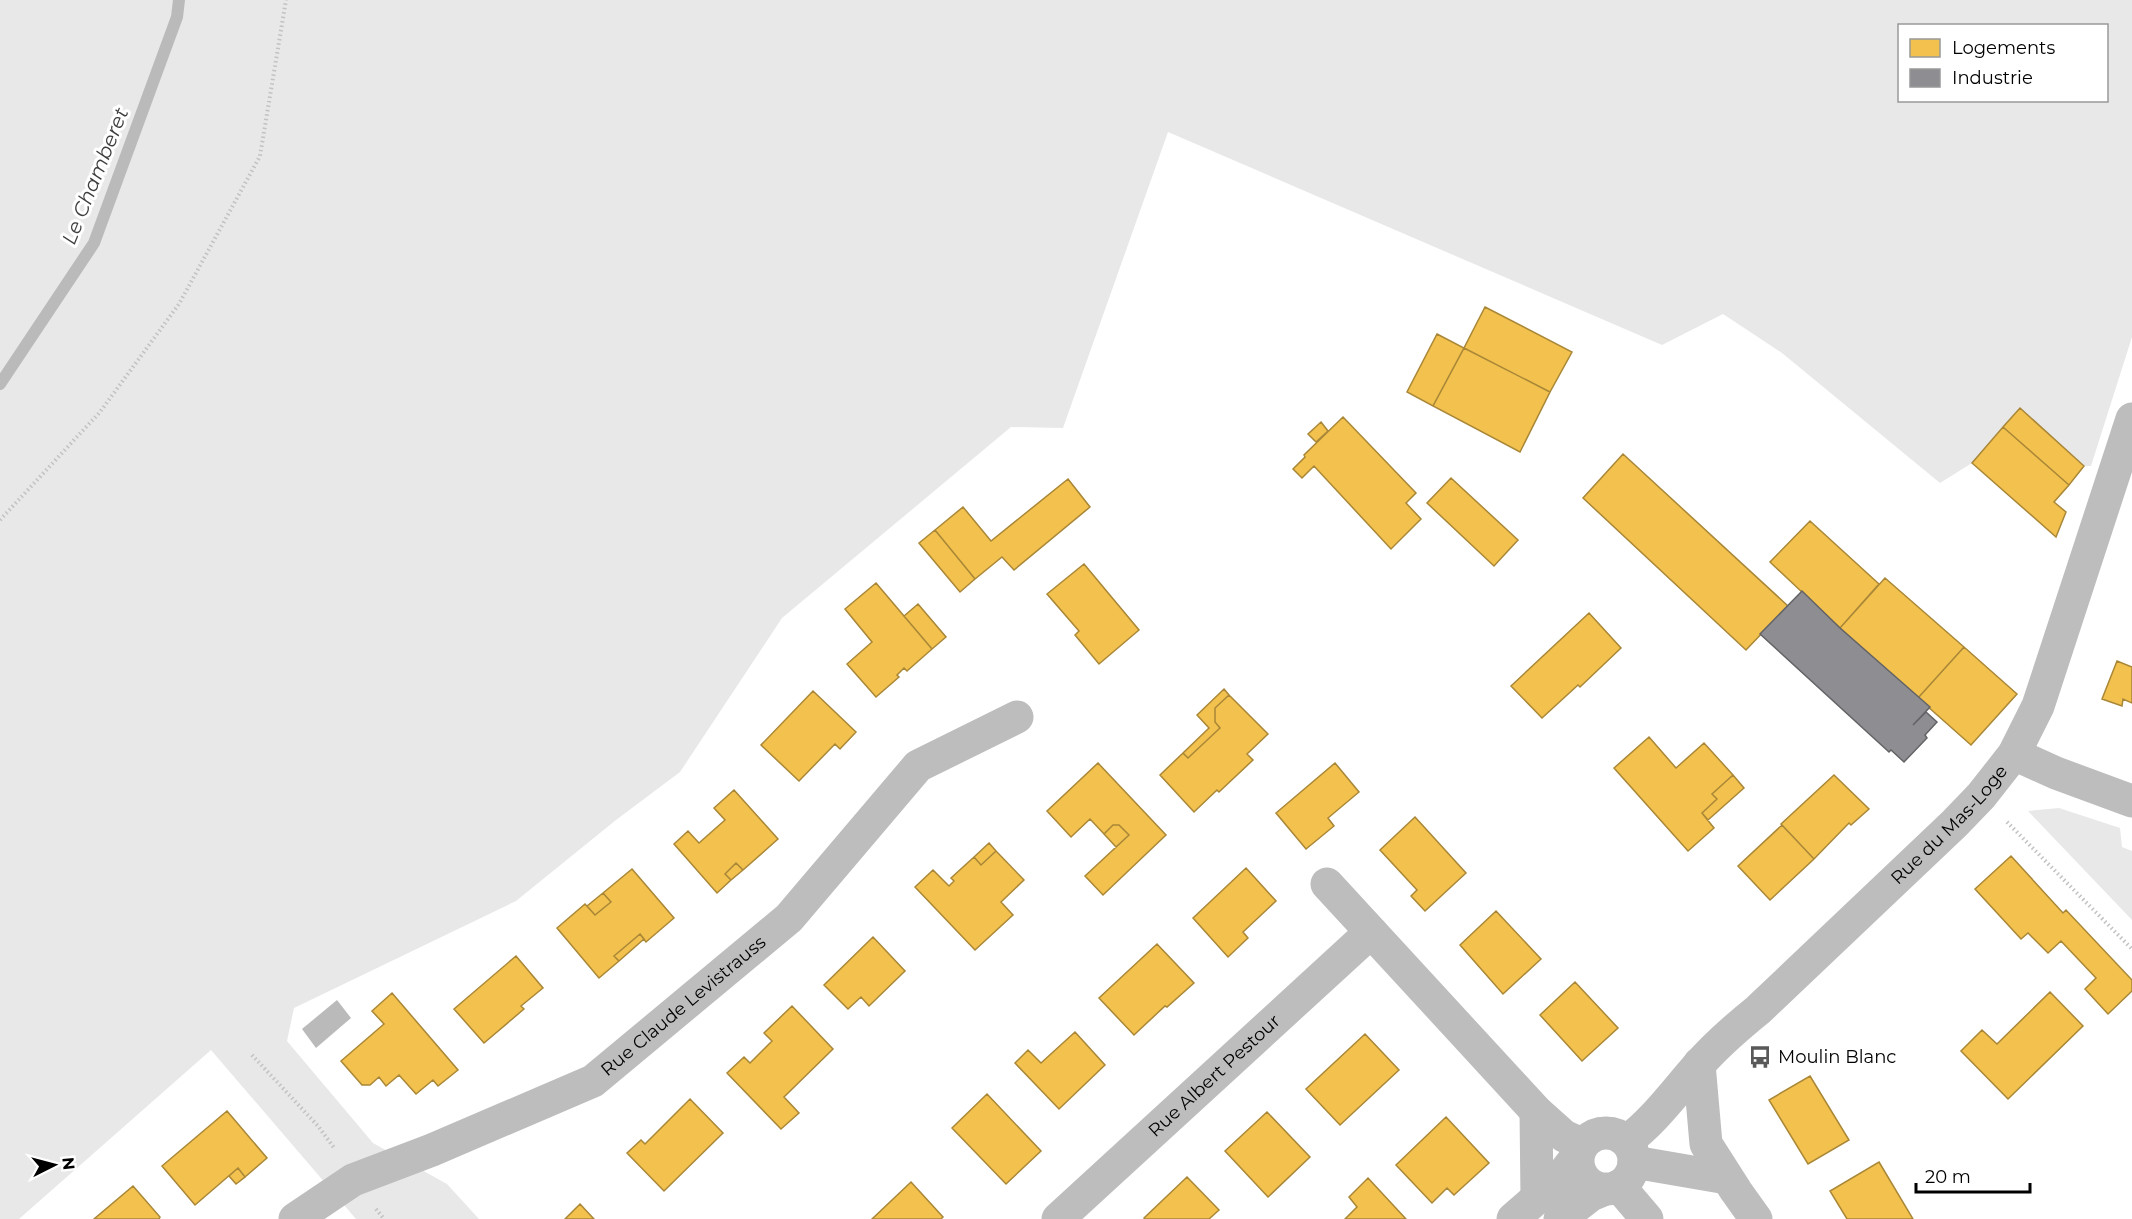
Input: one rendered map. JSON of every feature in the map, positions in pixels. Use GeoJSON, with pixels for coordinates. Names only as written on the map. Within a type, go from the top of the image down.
{"type":"FeatureCollection","features":[{"type":"Feature","properties":{"kind":"street","name":"Rue du Mas-Loge"},"geometry":{"type":"LineString","coordinates":[[1536,1212],[1591,1195],[1621,1170],[1645,1128],[1699,1064],[1954,824],[1981,796],[2014,754],[2038,706],[2132,419]]}},
{"type":"Feature","properties":{"kind":"street","name":"Rue Claude Levistrauss"},"geometry":{"type":"LineString","coordinates":[[295,1219],[353,1180],[432,1150],[593,1081],[789,918],[918,766],[1017,717]]}},
{"type":"Feature","properties":{"kind":"street"},"geometry":{"type":"LineString","coordinates":[[2014,754],[2056,773],[2132,801]]}},
{"type":"Feature","properties":{"kind":"street"},"geometry":{"type":"LineString","coordinates":[[1327,884],[1536,1111],[1580,1150],[1580,1174],[1586,1182],[1621,1170],[1727,1178]]}},
{"type":"Feature","properties":{"kind":"street","name":"Rue Albert Pestour"},"geometry":{"type":"LineString","coordinates":[[1058,1219],[1371,932]]}},
{"type":"Feature","properties":{"kind":"street"},"geometry":{"type":"LineString","coordinates":[[1699,1064],[1706,1144],[1756,1219]]}},
{"type":"Feature","properties":{"kind":"street"},"geometry":{"type":"LineString","coordinates":[[1536,1111],[1536,1212]]}},
{"type":"Feature","properties":{"kind":"street"},"geometry":{"type":"LineString","coordinates":[[1536,1212],[1592,1135],[1604,1132],[1617,1134],[1621,1170],[1647,1219]]}},
{"type":"Feature","properties":{"kind":"path"},"geometry":{"type":"LineString","coordinates":[[0,520],[100,412],[179,304],[260,156],[286,0]]}},
{"type":"Feature","properties":{"kind":"path"},"geometry":{"type":"LineString","coordinates":[[1981,796],[2132,949]]}},
{"type":"Feature","properties":{"kind":"path"},"geometry":{"type":"LineString","coordinates":[[252,1055],[324,1134],[342,1157],[353,1180],[384,1219]]}},
{"type":"Feature","properties":{"kind":"shaded area"},"geometry":{"type":"Polygon","coordinates":[[[0,0],[2132,0],[2132,337],[2091,466],[2084,466],[2020,408],[1972,463],[1940,483],[1782,353],[1723,314],[1662,345],[1168,132],[1063,428],[1011,427],[782,618],[680,772],[616,820],[516,901],[294,1008],[287,1041],[373,1143],[447,1184],[479,1219],[356,1219],[211,1050],[19,1219],[0,1219],[0,0]]]}},
{"type":"Feature","properties":{"kind":"shaded area"},"geometry":{"type":"Polygon","coordinates":[[[2059,808],[2120,828],[2122,847],[2132,851],[2132,920],[2028,811],[2059,808]]]}},
{"type":"Feature","properties":{"kind":"shaded area"},"geometry":{"type":"Polygon","coordinates":[[[337,1000],[351,1018],[316,1048],[302,1029],[337,1000]]]}},
{"type":"Feature","properties":{"kind":"building: Logements"},"geometry":{"type":"Polygon","coordinates":[[[1485,307],[1572,352],[1550,392],[1464,348],[1485,307]]]}},
{"type":"Feature","properties":{"kind":"building: Logements"},"geometry":{"type":"Polygon","coordinates":[[[1437,334],[1464,348],[1433,406],[1407,392],[1437,334]]]}},
{"type":"Feature","properties":{"kind":"building: Logements"},"geometry":{"type":"Polygon","coordinates":[[[1464,348],[1550,392],[1520,452],[1433,406],[1464,348]]]}},
{"type":"Feature","properties":{"kind":"building: Logements"},"geometry":{"type":"Polygon","coordinates":[[[2020,408],[2084,466],[2069,485],[2003,427],[2020,408]]]}},
{"type":"Feature","properties":{"kind":"building: Logements"},"geometry":{"type":"Polygon","coordinates":[[[1343,417],[1416,493],[1406,503],[1421,519],[1391,549],[1314,466],[1302,478],[1293,469],[1343,417]]]}},
{"type":"Feature","properties":{"kind":"building: Logements"},"geometry":{"type":"Polygon","coordinates":[[[1321,422],[1328,431],[1316,442],[1308,434],[1321,422]]]}},
{"type":"Feature","properties":{"kind":"building: Logements"},"geometry":{"type":"Polygon","coordinates":[[[2003,427],[2069,485],[2054,502],[2066,512],[2056,537],[1972,463],[2003,427]]]}},
{"type":"Feature","properties":{"kind":"building: Logements"},"geometry":{"type":"Polygon","coordinates":[[[1623,454],[1788,606],[1746,650],[1583,498],[1623,454]]]}},
{"type":"Feature","properties":{"kind":"building: Logements"},"geometry":{"type":"Polygon","coordinates":[[[1451,478],[1518,540],[1494,566],[1427,503],[1451,478]]]}},
{"type":"Feature","properties":{"kind":"building: Logements"},"geometry":{"type":"Polygon","coordinates":[[[1068,479],[1090,507],[1014,570],[1002,557],[975,579],[935,530],[963,507],[991,541],[1068,479]]]}},
{"type":"Feature","properties":{"kind":"building: Logements"},"geometry":{"type":"Polygon","coordinates":[[[1810,521],[1879,584],[1840,628],[1770,562],[1810,521]]]}},
{"type":"Feature","properties":{"kind":"building: Logements"},"geometry":{"type":"Polygon","coordinates":[[[935,530],[975,579],[960,592],[919,543],[935,530]]]}},
{"type":"Feature","properties":{"kind":"building: Logements"},"geometry":{"type":"Polygon","coordinates":[[[1084,564],[1139,630],[1099,664],[1075,635],[1079,631],[1047,594],[1084,564]]]}},
{"type":"Feature","properties":{"kind":"building: Logements"},"geometry":{"type":"Polygon","coordinates":[[[1885,578],[1964,647],[1918,698],[1840,628],[1885,578]]]}},
{"type":"Feature","properties":{"kind":"building: Logements"},"geometry":{"type":"Polygon","coordinates":[[[876,583],[932,649],[907,671],[904,668],[897,675],[899,677],[876,697],[847,664],[872,642],[845,609],[876,583]]]}},
{"type":"Feature","properties":{"kind":"building: Logements"},"geometry":{"type":"Polygon","coordinates":[[[918,604],[946,637],[932,649],[904,616],[918,604]]]}},
{"type":"Feature","properties":{"kind":"building: Logements"},"geometry":{"type":"Polygon","coordinates":[[[1589,613],[1621,648],[1580,687],[1578,685],[1542,718],[1511,686],[1589,613]]]}},
{"type":"Feature","properties":{"kind":"building: Logements"},"geometry":{"type":"Polygon","coordinates":[[[1964,647],[2017,694],[1971,745],[1918,698],[1964,647]]]}},
{"type":"Feature","properties":{"kind":"building: Logements"},"geometry":{"type":"Polygon","coordinates":[[[2117,661],[2132,667],[2132,703],[2123,699],[2122,706],[2102,699],[2117,661]]]}},
{"type":"Feature","properties":{"kind":"building: Logements"},"geometry":{"type":"Polygon","coordinates":[[[1224,689],[1229,695],[1215,708],[1215,722],[1220,728],[1188,758],[1183,753],[1209,728],[1197,715],[1224,689]]]}},
{"type":"Feature","properties":{"kind":"building: Logements"},"geometry":{"type":"Polygon","coordinates":[[[813,691],[856,732],[840,749],[835,744],[799,781],[761,745],[813,691]]]}},
{"type":"Feature","properties":{"kind":"building: Logements"},"geometry":{"type":"Polygon","coordinates":[[[1229,695],[1268,734],[1247,754],[1253,760],[1194,812],[1160,775],[1183,753],[1188,758],[1220,728],[1215,722],[1215,708],[1229,695]]]}},
{"type":"Feature","properties":{"kind":"building: Logements"},"geometry":{"type":"Polygon","coordinates":[[[1649,737],[1676,768],[1704,743],[1733,775],[1712,794],[1717,799],[1702,813],[1714,828],[1688,851],[1614,768],[1649,737]]]}},
{"type":"Feature","properties":{"kind":"building: Logements"},"geometry":{"type":"Polygon","coordinates":[[[1098,763],[1166,835],[1103,895],[1085,876],[1129,835],[1119,825],[1113,825],[1104,834],[1090,819],[1071,837],[1047,811],[1098,763]]]}},
{"type":"Feature","properties":{"kind":"building: Logements"},"geometry":{"type":"Polygon","coordinates":[[[1335,763],[1359,792],[1328,818],[1334,826],[1306,849],[1276,813],[1335,763]]]}},
{"type":"Feature","properties":{"kind":"building: Logements"},"geometry":{"type":"Polygon","coordinates":[[[1733,775],[1744,788],[1708,820],[1702,813],[1717,799],[1712,794],[1733,775]]]}},
{"type":"Feature","properties":{"kind":"building: Logements"},"geometry":{"type":"Polygon","coordinates":[[[1834,775],[1869,809],[1851,825],[1849,823],[1814,859],[1781,824],[1834,775]]]}},
{"type":"Feature","properties":{"kind":"building: Logements"},"geometry":{"type":"Polygon","coordinates":[[[734,790],[778,839],[743,870],[736,863],[725,874],[731,880],[717,893],[674,844],[688,831],[699,843],[725,820],[714,808],[734,790]]]}},
{"type":"Feature","properties":{"kind":"building: Logements"},"geometry":{"type":"Polygon","coordinates":[[[1415,817],[1466,873],[1425,911],[1411,896],[1417,890],[1380,850],[1415,817]]]}},
{"type":"Feature","properties":{"kind":"building: Logements"},"geometry":{"type":"Polygon","coordinates":[[[1113,825],[1119,825],[1129,835],[1116,847],[1104,834],[1113,825]]]}},
{"type":"Feature","properties":{"kind":"building: Logements"},"geometry":{"type":"Polygon","coordinates":[[[1782,825],[1814,859],[1770,900],[1738,866],[1782,825]]]}},
{"type":"Feature","properties":{"kind":"building: Logements"},"geometry":{"type":"Polygon","coordinates":[[[989,843],[996,851],[981,865],[974,857],[989,843]]]}},
{"type":"Feature","properties":{"kind":"building: Logements"},"geometry":{"type":"Polygon","coordinates":[[[996,851],[1024,880],[1001,902],[1013,915],[975,950],[915,887],[933,870],[949,886],[954,881],[951,878],[974,857],[981,865],[996,851]]]}},
{"type":"Feature","properties":{"kind":"building: Logements"},"geometry":{"type":"Polygon","coordinates":[[[2011,856],[2063,913],[2066,910],[2132,980],[2132,991],[2108,1014],[2085,989],[2096,978],[2061,941],[2048,953],[2028,933],[2021,939],[1975,889],[2011,856]]]}},
{"type":"Feature","properties":{"kind":"building: Logements"},"geometry":{"type":"Polygon","coordinates":[[[736,863],[743,870],[731,880],[725,874],[736,863]]]}},
{"type":"Feature","properties":{"kind":"building: Logements"},"geometry":{"type":"Polygon","coordinates":[[[1246,868],[1276,901],[1243,932],[1248,938],[1228,957],[1193,918],[1246,868]]]}},
{"type":"Feature","properties":{"kind":"building: Logements"},"geometry":{"type":"Polygon","coordinates":[[[632,869],[674,918],[646,942],[640,934],[614,956],[619,961],[599,978],[557,928],[585,904],[595,915],[611,902],[603,893],[632,869]]]}},
{"type":"Feature","properties":{"kind":"building: Logements"},"geometry":{"type":"Polygon","coordinates":[[[603,893],[611,902],[595,915],[587,906],[603,893]]]}},
{"type":"Feature","properties":{"kind":"building: Logements"},"geometry":{"type":"Polygon","coordinates":[[[1496,911],[1541,959],[1503,994],[1460,945],[1496,911]]]}},
{"type":"Feature","properties":{"kind":"building: Logements"},"geometry":{"type":"Polygon","coordinates":[[[640,934],[644,939],[619,961],[614,956],[640,934]]]}},
{"type":"Feature","properties":{"kind":"building: Logements"},"geometry":{"type":"Polygon","coordinates":[[[873,937],[905,971],[869,1006],[861,997],[848,1009],[824,985],[873,937]]]}},
{"type":"Feature","properties":{"kind":"building: Logements"},"geometry":{"type":"Polygon","coordinates":[[[1157,944],[1194,983],[1134,1035],[1099,998],[1157,944]]]}},
{"type":"Feature","properties":{"kind":"building: Logements"},"geometry":{"type":"Polygon","coordinates":[[[516,956],[543,988],[521,1006],[524,1009],[484,1043],[454,1009],[516,956]]]}},
{"type":"Feature","properties":{"kind":"building: Logements"},"geometry":{"type":"Polygon","coordinates":[[[1575,982],[1618,1028],[1582,1061],[1540,1015],[1575,982]]]}},
{"type":"Feature","properties":{"kind":"building: Logements"},"geometry":{"type":"Polygon","coordinates":[[[2050,992],[2083,1026],[2008,1099],[1961,1051],[1982,1030],[1997,1044],[2050,992]]]}},
{"type":"Feature","properties":{"kind":"building: Logements"},"geometry":{"type":"Polygon","coordinates":[[[392,993],[458,1070],[438,1086],[433,1080],[416,1094],[399,1075],[386,1086],[379,1077],[370,1085],[362,1085],[341,1061],[384,1024],[372,1011],[392,993]]]}},
{"type":"Feature","properties":{"kind":"building: Logements"},"geometry":{"type":"Polygon","coordinates":[[[792,1006],[833,1049],[784,1097],[799,1113],[781,1129],[727,1073],[744,1057],[750,1063],[772,1041],[764,1033],[792,1006]]]}},
{"type":"Feature","properties":{"kind":"building: Logements"},"geometry":{"type":"Polygon","coordinates":[[[1075,1032],[1105,1065],[1059,1109],[1015,1063],[1028,1050],[1041,1063],[1075,1032]]]}},
{"type":"Feature","properties":{"kind":"building: Logements"},"geometry":{"type":"Polygon","coordinates":[[[1365,1034],[1399,1070],[1340,1125],[1306,1089],[1365,1034]]]}},
{"type":"Feature","properties":{"kind":"building: Logements"},"geometry":{"type":"Polygon","coordinates":[[[1810,1076],[1849,1140],[1808,1164],[1769,1100],[1810,1076]]]}},
{"type":"Feature","properties":{"kind":"building: Logements"},"geometry":{"type":"Polygon","coordinates":[[[987,1094],[1041,1151],[1006,1184],[952,1128],[987,1094]]]}},
{"type":"Feature","properties":{"kind":"building: Logements"},"geometry":{"type":"Polygon","coordinates":[[[690,1099],[723,1133],[664,1191],[627,1153],[641,1140],[645,1144],[690,1099]]]}},
{"type":"Feature","properties":{"kind":"building: Logements"},"geometry":{"type":"Polygon","coordinates":[[[227,1111],[267,1158],[245,1177],[238,1168],[195,1205],[162,1166],[227,1111]]]}},
{"type":"Feature","properties":{"kind":"building: Logements"},"geometry":{"type":"Polygon","coordinates":[[[1267,1112],[1310,1157],[1268,1197],[1225,1151],[1267,1112]]]}},
{"type":"Feature","properties":{"kind":"building: Logements"},"geometry":{"type":"Polygon","coordinates":[[[1446,1117],[1489,1163],[1454,1195],[1447,1188],[1432,1203],[1396,1165],[1446,1117]]]}},
{"type":"Feature","properties":{"kind":"building: Logements"},"geometry":{"type":"Polygon","coordinates":[[[1879,1162],[1913,1219],[1847,1219],[1830,1191],[1879,1162]]]}},
{"type":"Feature","properties":{"kind":"building: Logements"},"geometry":{"type":"Polygon","coordinates":[[[238,1168],[245,1177],[236,1184],[229,1176],[238,1168]]]}},
{"type":"Feature","properties":{"kind":"building: Logements"},"geometry":{"type":"Polygon","coordinates":[[[1187,1177],[1219,1210],[1209,1219],[1144,1218],[1187,1177]]]}},
{"type":"Feature","properties":{"kind":"building: Logements"},"geometry":{"type":"Polygon","coordinates":[[[1368,1178],[1406,1219],[1345,1219],[1357,1207],[1349,1197],[1368,1178]]]}},
{"type":"Feature","properties":{"kind":"building: Logements"},"geometry":{"type":"Polygon","coordinates":[[[911,1182],[943,1217],[941,1219],[872,1219],[911,1182]]]}},
{"type":"Feature","properties":{"kind":"building: Logements"},"geometry":{"type":"Polygon","coordinates":[[[133,1186],[160,1217],[159,1219],[94,1219],[133,1186]]]}},
{"type":"Feature","properties":{"kind":"building: Logements"},"geometry":{"type":"Polygon","coordinates":[[[580,1204],[594,1219],[565,1219],[580,1204]]]}},
{"type":"Feature","properties":{"kind":"building: Industrie"},"geometry":{"type":"Polygon","coordinates":[[[1802,591],[1840,628],[1930,707],[1913,725],[1926,712],[1937,722],[1925,735],[1927,738],[1904,762],[1891,750],[1889,752],[1760,634],[1802,591]]]}},
{"type":"Feature","properties":{"kind":"waterway","name":"Le Chamberet"},"geometry":{"type":"LineString","coordinates":[[0,384],[94,243],[177,17],[179,0]]}},
{"type":"Feature","properties":{"kind":"place","name":"Moulin Blanc"},"geometry":{"type":"Point","coordinates":[1760,1057]}}]}
